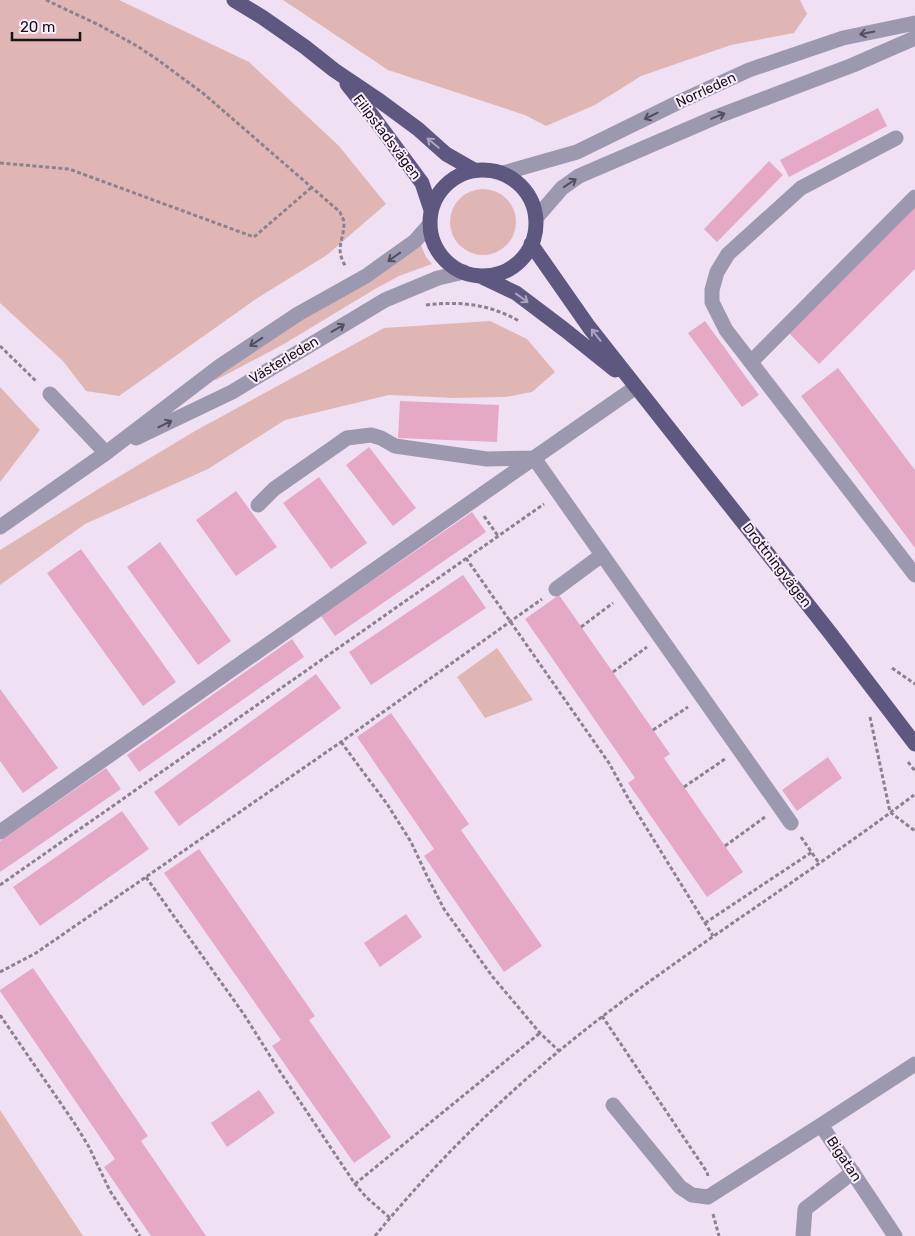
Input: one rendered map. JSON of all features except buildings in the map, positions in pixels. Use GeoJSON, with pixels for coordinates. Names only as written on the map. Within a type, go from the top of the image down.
{"type":"FeatureCollection","features":[{"type":"Feature","properties":{"kind":"main road","name":"Filipstadsvägen"},"geometry":{"type":"LineString","coordinates":[[234,0],[291,37],[334,70],[380,101],[418,129],[446,154],[474,170]]}},
{"type":"Feature","properties":{"kind":"main road","name":"Filipstadsvägen"},"geometry":{"type":"LineString","coordinates":[[334,70],[371,114],[422,183],[431,217]]}},
{"type":"Feature","properties":{"kind":"main road"},"geometry":{"type":"LineString","coordinates":[[483,169],[503,173],[512,177],[525,189],[534,208],[536,218],[535,235],[529,250],[510,269],[494,275],[472,274],[450,264],[440,253],[432,236],[431,217],[435,200],[450,181],[464,173],[483,169]]}},
{"type":"Feature","properties":{"kind":"main road","name":"Drottningvägen"},"geometry":{"type":"LineString","coordinates":[[532,244],[589,327],[831,634],[915,744]]}},
{"type":"Feature","properties":{"kind":"main road","name":"Drottningvägen"},"geometry":{"type":"LineString","coordinates":[[472,274],[516,293],[636,387]]}},
{"type":"Feature","properties":{"kind":"street","name":"Norrleden"},"geometry":{"type":"LineString","coordinates":[[503,173],[578,152],[749,70],[843,38],[915,24]]}},
{"type":"Feature","properties":{"kind":"street","name":"Norrleden"},"geometry":{"type":"LineString","coordinates":[[536,218],[562,188],[579,176],[716,117],[853,65],[915,38]]}},
{"type":"Feature","properties":{"kind":"street"},"geometry":{"type":"LineString","coordinates":[[896,138],[800,188],[728,254],[717,272],[712,290],[712,302],[726,330],[915,575]]}},
{"type":"Feature","properties":{"kind":"street"},"geometry":{"type":"LineString","coordinates":[[751,362],[915,198]]}},
{"type":"Feature","properties":{"kind":"street","name":"Västerleden"},"geometry":{"type":"LineString","coordinates":[[0,527],[106,453],[228,361],[298,314],[366,276],[415,241],[431,217]]}},
{"type":"Feature","properties":{"kind":"street","name":"Västerleden"},"geometry":{"type":"LineString","coordinates":[[106,453],[232,392],[385,300],[438,278],[472,274]]}},
{"type":"Feature","properties":{"kind":"street"},"geometry":{"type":"LineString","coordinates":[[0,832],[636,387]]}},
{"type":"Feature","properties":{"kind":"street"},"geometry":{"type":"LineString","coordinates":[[50,394],[106,453]]}},
{"type":"Feature","properties":{"kind":"street"},"geometry":{"type":"LineString","coordinates":[[258,505],[274,490],[347,438],[371,435],[395,446],[487,459],[534,458]]}},
{"type":"Feature","properties":{"kind":"street"},"geometry":{"type":"LineString","coordinates":[[534,458],[792,823]]}},
{"type":"Feature","properties":{"kind":"street"},"geometry":{"type":"LineString","coordinates":[[556,588],[602,555]]}},
{"type":"Feature","properties":{"kind":"street","name":"Bigatan"},"geometry":{"type":"LineString","coordinates":[[895,1236],[821,1125],[915,1064]]}},
{"type":"Feature","properties":{"kind":"street"},"geometry":{"type":"LineString","coordinates":[[613,1105],[680,1187],[692,1194],[708,1197],[821,1125]]}},
{"type":"Feature","properties":{"kind":"street"},"geometry":{"type":"LineString","coordinates":[[803,1236],[805,1209],[853,1172]]}},
{"type":"Feature","properties":{"kind":"path"},"geometry":{"type":"LineString","coordinates":[[46,0],[99,25],[158,60],[204,94],[312,187],[340,212],[344,221],[340,243],[340,253],[344,263]]}},
{"type":"Feature","properties":{"kind":"path"},"geometry":{"type":"LineString","coordinates":[[0,163],[69,169],[254,237],[312,187]]}},
{"type":"Feature","properties":{"kind":"path"},"geometry":{"type":"LineString","coordinates":[[425,305],[442,303],[478,305],[500,311],[525,325]]}},
{"type":"Feature","properties":{"kind":"path"},"geometry":{"type":"LineString","coordinates":[[0,346],[50,394]]}},
{"type":"Feature","properties":{"kind":"path"},"geometry":{"type":"LineString","coordinates":[[0,886],[559,493]]}},
{"type":"Feature","properties":{"kind":"path"},"geometry":{"type":"LineString","coordinates":[[473,501],[498,536]]}},
{"type":"Feature","properties":{"kind":"path"},"geometry":{"type":"LineString","coordinates":[[466,558],[609,763],[628,798],[713,936]]}},
{"type":"Feature","properties":{"kind":"path"},"geometry":{"type":"LineString","coordinates":[[0,972],[36,953],[341,742],[556,588]]}},
{"type":"Feature","properties":{"kind":"path"},"geometry":{"type":"LineString","coordinates":[[581,627],[628,592]]}},
{"type":"Feature","properties":{"kind":"path"},"geometry":{"type":"LineString","coordinates":[[613,672],[660,637]]}},
{"type":"Feature","properties":{"kind":"path"},"geometry":{"type":"LineString","coordinates":[[892,668],[915,684]]}},
{"type":"Feature","properties":{"kind":"path"},"geometry":{"type":"LineString","coordinates":[[653,730],[702,697]]}},
{"type":"Feature","properties":{"kind":"path"},"geometry":{"type":"LineString","coordinates":[[868,709],[890,812],[915,831]]}},
{"type":"Feature","properties":{"kind":"path"},"geometry":{"type":"LineString","coordinates":[[341,742],[411,842],[444,909],[492,976],[540,1033],[559,1051]]}},
{"type":"Feature","properties":{"kind":"path"},"geometry":{"type":"LineString","coordinates":[[684,787],[739,749]]}},
{"type":"Feature","properties":{"kind":"path"},"geometry":{"type":"LineString","coordinates":[[375,1236],[449,1153],[505,1098],[559,1051],[602,1016],[686,954],[914,795]]}},
{"type":"Feature","properties":{"kind":"path"},"geometry":{"type":"LineString","coordinates":[[725,846],[779,806]]}},
{"type":"Feature","properties":{"kind":"path"},"geometry":{"type":"LineString","coordinates":[[792,823],[819,863]]}},
{"type":"Feature","properties":{"kind":"path"},"geometry":{"type":"LineString","coordinates":[[705,923],[812,852]]}},
{"type":"Feature","properties":{"kind":"path"},"geometry":{"type":"LineString","coordinates":[[146,877],[242,1013],[355,1184],[366,1197],[390,1218]]}},
{"type":"Feature","properties":{"kind":"path"},"geometry":{"type":"LineString","coordinates":[[0,1015],[76,1124],[110,1191],[140,1236]]}},
{"type":"Feature","properties":{"kind":"path"},"geometry":{"type":"LineString","coordinates":[[602,1016],[707,1172],[709,1180],[708,1197]]}},
{"type":"Feature","properties":{"kind":"path"},"geometry":{"type":"LineString","coordinates":[[355,1184],[540,1033]]}},
{"type":"Feature","properties":{"kind":"shaded area"},"geometry":{"type":"Polygon","coordinates":[[[0,0],[119,0],[249,62],[339,146],[386,204],[327,255],[259,297],[119,396],[86,391],[63,361],[0,303],[0,0]]]}},
{"type":"Feature","properties":{"kind":"shaded area"},"geometry":{"type":"Polygon","coordinates":[[[283,0],[800,0],[807,14],[794,33],[731,45],[641,76],[595,105],[546,126],[525,115],[388,70],[283,0]]]}},
{"type":"Feature","properties":{"kind":"shaded area"},"geometry":{"type":"Polygon","coordinates":[[[483,189],[496,192],[506,199],[513,209],[516,222],[513,235],[506,245],[496,252],[483,255],[470,252],[460,245],[453,235],[450,222],[453,209],[460,199],[470,192],[483,189]]]}},
{"type":"Feature","properties":{"kind":"shaded area"},"geometry":{"type":"Polygon","coordinates":[[[420,243],[426,257],[432,264],[399,276],[284,344],[216,380],[214,379],[238,360],[420,243]]]}},
{"type":"Feature","properties":{"kind":"shaded area"},"geometry":{"type":"Polygon","coordinates":[[[490,321],[527,339],[555,372],[532,392],[505,397],[453,398],[389,395],[285,420],[208,469],[85,524],[0,585],[0,550],[195,431],[384,328],[490,321]]]}},
{"type":"Feature","properties":{"kind":"shaded area"},"geometry":{"type":"Polygon","coordinates":[[[0,387],[40,430],[0,482],[0,387]]]}},
{"type":"Feature","properties":{"kind":"shaded area"},"geometry":{"type":"Polygon","coordinates":[[[497,648],[533,700],[485,718],[457,677],[497,648]]]}},
{"type":"Feature","properties":{"kind":"shaded area"},"geometry":{"type":"Polygon","coordinates":[[[0,1110],[83,1236],[0,1236],[0,1110]]]}}]}
